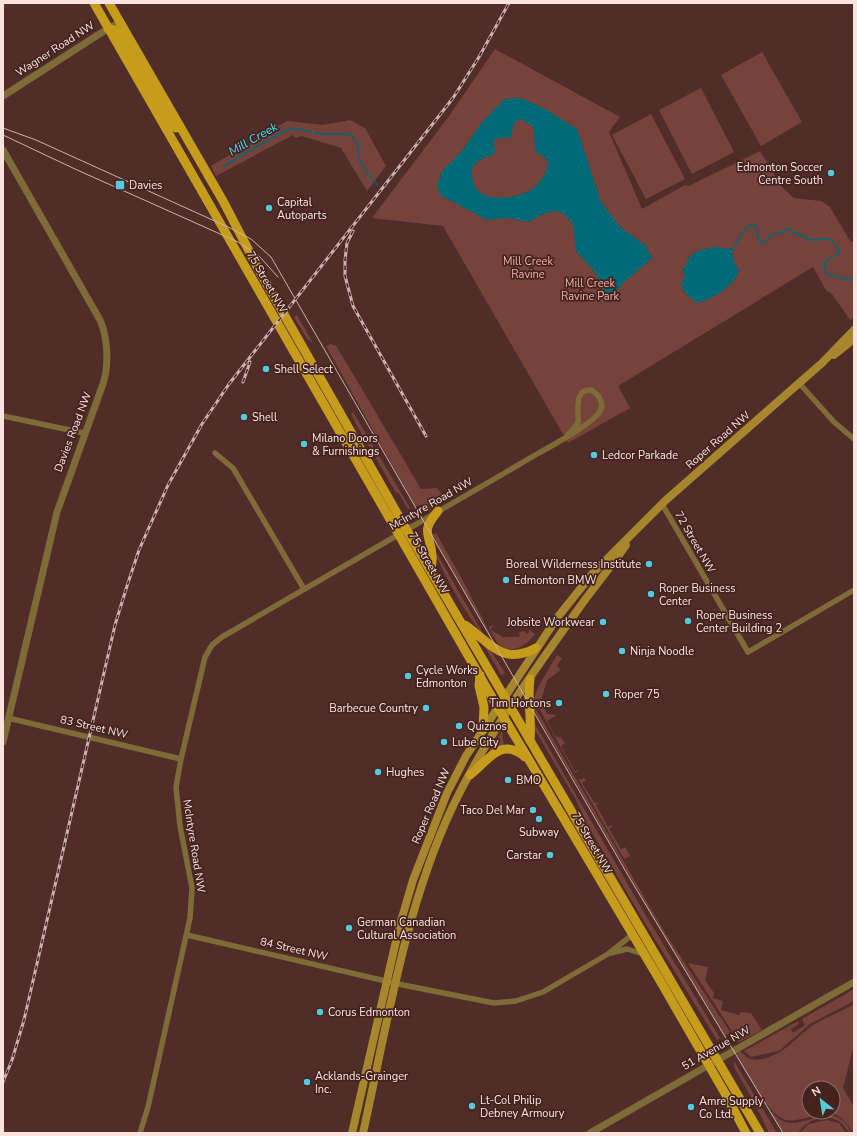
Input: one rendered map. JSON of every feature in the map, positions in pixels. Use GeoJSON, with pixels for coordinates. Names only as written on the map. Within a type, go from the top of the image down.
{"type":"FeatureCollection","features":[{"type":"Feature","properties":{"kind":"main road","name":"75 Street NW"},"geometry":{"type":"LineString","coordinates":[[94,3],[403,532],[431,570],[760,1133]]}},
{"type":"Feature","properties":{"kind":"main road"},"geometry":{"type":"LineString","coordinates":[[103,3],[112,17],[120,22]]}},
{"type":"Feature","properties":{"kind":"main road","name":"75 Street NW"},"geometry":{"type":"LineString","coordinates":[[109,3],[223,201],[263,278],[497,706],[709,1065],[746,1133]]}},
{"type":"Feature","properties":{"kind":"main road"},"geometry":{"type":"LineString","coordinates":[[108,29],[115,30],[120,34],[168,119],[189,142]]}},
{"type":"Feature","properties":{"kind":"main road","name":"Roper Road NW"},"geometry":{"type":"LineString","coordinates":[[822,363],[854,330]]}},
{"type":"Feature","properties":{"kind":"main road","name":"Roper Road NW"},"geometry":{"type":"LineString","coordinates":[[352,1133],[406,903],[422,853],[460,765],[497,706],[536,648],[586,580],[603,562],[631,537],[662,504],[822,363],[854,339]]}},
{"type":"Feature","properties":{"kind":"main road"},"geometry":{"type":"LineString","coordinates":[[431,570],[432,556],[427,528],[438,512]]}},
{"type":"Feature","properties":{"kind":"main road","name":"Roper Road NW"},"geometry":{"type":"LineString","coordinates":[[363,1133],[396,983],[418,896],[430,860],[450,812],[504,718],[594,587],[613,565],[631,537]]}},
{"type":"Feature","properties":{"kind":"main road"},"geometry":{"type":"LineString","coordinates":[[462,623],[493,648],[504,654],[516,655],[536,648]]}},
{"type":"Feature","properties":{"kind":"main road"},"geometry":{"type":"LineString","coordinates":[[480,675],[479,686],[484,707],[483,730]]}},
{"type":"Feature","properties":{"kind":"main road"},"geometry":{"type":"LineString","coordinates":[[530,679],[528,699],[531,726],[530,741]]}},
{"type":"Feature","properties":{"kind":"main road"},"geometry":{"type":"LineString","coordinates":[[470,775],[494,753],[505,748],[517,750],[531,762]]}},
{"type":"Feature","properties":{"kind":"main road"},"geometry":{"type":"LineString","coordinates":[[632,935],[644,936]]}},
{"type":"Feature","properties":{"kind":"street","name":"Wagner Road NW"},"geometry":{"type":"LineString","coordinates":[[3,96],[120,22]]}},
{"type":"Feature","properties":{"kind":"street","name":"Davies Road NW"},"geometry":{"type":"LineString","coordinates":[[3,150],[103,327],[106,373],[56,512],[6,718],[3,742]]}},
{"type":"Feature","properties":{"kind":"street"},"geometry":{"type":"LineString","coordinates":[[799,383],[834,422],[854,439]]}},
{"type":"Feature","properties":{"kind":"street","name":"McIntyre Road NW"},"geometry":{"type":"LineString","coordinates":[[140,1133],[148,1107],[187,935],[192,896],[176,803],[176,787],[181,759],[205,657],[209,649],[218,639],[438,512],[568,435],[583,426],[600,411],[602,406],[600,399],[592,390],[584,391],[579,396],[577,402],[578,423],[568,435]]}},
{"type":"Feature","properties":{"kind":"street"},"geometry":{"type":"LineString","coordinates":[[3,416],[84,433]]}},
{"type":"Feature","properties":{"kind":"street"},"geometry":{"type":"LineString","coordinates":[[215,453],[233,468],[304,589]]}},
{"type":"Feature","properties":{"kind":"street","name":"72 Street NW"},"geometry":{"type":"LineString","coordinates":[[662,504],[748,652],[854,590]]}},
{"type":"Feature","properties":{"kind":"street","name":"83 Street NW"},"geometry":{"type":"LineString","coordinates":[[6,718],[181,759]]}},
{"type":"Feature","properties":{"kind":"street","name":"84 Street NW"},"geometry":{"type":"LineString","coordinates":[[187,935],[477,1001],[502,1003],[543,992],[608,954]]}},
{"type":"Feature","properties":{"kind":"street"},"geometry":{"type":"LineString","coordinates":[[608,954],[632,935]]}},
{"type":"Feature","properties":{"kind":"street"},"geometry":{"type":"LineString","coordinates":[[608,954],[627,949],[643,954]]}},
{"type":"Feature","properties":{"kind":"street","name":"51 Avenue NW"},"geometry":{"type":"LineString","coordinates":[[590,1133],[854,982]]}},
{"type":"Feature","properties":{"kind":"green space","name":"Mill Creek Ravine Park"},"geometry":{"type":"Polygon","coordinates":[[[495,49],[620,117],[609,132],[642,209],[685,185],[689,186],[760,151],[781,186],[794,198],[821,201],[830,207],[850,241],[854,242],[854,317],[850,320],[832,294],[826,290],[813,267],[618,386],[630,408],[568,443],[443,226],[372,218],[449,116],[495,49]]]}},
{"type":"Feature","properties":{"kind":"green space"},"geometry":{"type":"Polygon","coordinates":[[[762,52],[802,122],[761,146],[721,75],[762,52]]]}},
{"type":"Feature","properties":{"kind":"green space"},"geometry":{"type":"Polygon","coordinates":[[[701,88],[734,152],[692,174],[659,110],[701,88]]]}},
{"type":"Feature","properties":{"kind":"green space"},"geometry":{"type":"Polygon","coordinates":[[[651,114],[685,179],[646,199],[612,135],[651,114]]]}},
{"type":"Feature","properties":{"kind":"green space"},"geometry":{"type":"Polygon","coordinates":[[[350,120],[365,128],[386,166],[367,191],[341,148],[302,136],[295,138],[293,135],[216,176],[211,166],[287,121],[323,125],[350,120]]]}},
{"type":"Feature","properties":{"kind":"green space"},"geometry":{"type":"Polygon","coordinates":[[[297,315],[313,343],[307,339],[294,317],[297,315]]]}},
{"type":"Feature","properties":{"kind":"green space"},"geometry":{"type":"Polygon","coordinates":[[[283,318],[360,456],[281,320],[283,318]]]}},
{"type":"Feature","properties":{"kind":"green space"},"geometry":{"type":"Polygon","coordinates":[[[331,344],[336,346],[343,357],[421,489],[437,488],[443,496],[445,495],[444,499],[438,506],[425,512],[421,505],[415,506],[326,346],[331,344]]]}},
{"type":"Feature","properties":{"kind":"green space"},"geometry":{"type":"Polygon","coordinates":[[[353,412],[410,508],[408,509],[398,492],[396,493],[356,424],[351,414],[353,412]]]}},
{"type":"Feature","properties":{"kind":"green space"},"geometry":{"type":"Polygon","coordinates":[[[436,533],[463,581],[497,647],[432,535],[436,533]]]}},
{"type":"Feature","properties":{"kind":"green space"},"geometry":{"type":"Polygon","coordinates":[[[433,547],[485,637],[478,629],[456,594],[442,569],[433,547]]]}},
{"type":"Feature","properties":{"kind":"green space"},"geometry":{"type":"Polygon","coordinates":[[[493,625],[491,630],[503,637],[520,637],[519,633],[523,631],[527,634],[530,630],[535,634],[528,642],[519,648],[504,648],[496,640],[489,627],[493,625]]]}},
{"type":"Feature","properties":{"kind":"green space"},"geometry":{"type":"Polygon","coordinates":[[[483,644],[490,649],[505,673],[501,675],[483,644]]]}},
{"type":"Feature","properties":{"kind":"green space"},"geometry":{"type":"Polygon","coordinates":[[[557,655],[562,658],[557,666],[561,670],[547,680],[541,701],[547,714],[557,715],[547,721],[555,736],[561,738],[565,743],[561,746],[575,771],[580,770],[575,773],[534,699],[538,687],[557,655]]]}},
{"type":"Feature","properties":{"kind":"green space"},"geometry":{"type":"Polygon","coordinates":[[[534,706],[665,933],[730,1032],[725,1036],[645,903],[532,707],[534,706]]]}},
{"type":"Feature","properties":{"kind":"green space"},"geometry":{"type":"Polygon","coordinates":[[[532,719],[645,914],[720,1038],[717,1040],[646,925],[588,826],[575,798],[535,730],[532,719]]]}},
{"type":"Feature","properties":{"kind":"green space"},"geometry":{"type":"Polygon","coordinates":[[[502,731],[504,746],[485,757],[502,731]]]}},
{"type":"Feature","properties":{"kind":"green space"},"geometry":{"type":"Polygon","coordinates":[[[584,778],[586,780],[582,783],[595,803],[599,803],[596,805],[608,827],[613,826],[609,829],[621,849],[625,847],[630,856],[624,859],[579,780],[584,778]]]}},
{"type":"Feature","properties":{"kind":"green space"},"geometry":{"type":"Polygon","coordinates":[[[562,807],[574,824],[636,930],[634,930],[562,807]]]}},
{"type":"Feature","properties":{"kind":"green space"},"geometry":{"type":"Polygon","coordinates":[[[688,963],[708,967],[705,980],[714,993],[713,998],[723,1001],[721,1010],[739,1015],[740,1012],[751,1013],[762,1030],[739,1042],[688,963]]]}},
{"type":"Feature","properties":{"kind":"green space"},"geometry":{"type":"Polygon","coordinates":[[[854,989],[854,1001],[810,1024],[779,1051],[751,1057],[744,1051],[798,1021],[799,1024],[791,1029],[793,1033],[805,1025],[802,1019],[854,989]]]}},
{"type":"Feature","properties":{"kind":"green space"},"geometry":{"type":"Polygon","coordinates":[[[854,1004],[854,1045],[843,1088],[854,1107],[854,1133],[841,1118],[841,1080],[801,1080],[801,1119],[783,1119],[777,1115],[763,1100],[736,1054],[741,1051],[748,1058],[756,1060],[770,1057],[789,1045],[813,1025],[854,1004]]]}},
{"type":"Feature","properties":{"kind":"green space"},"geometry":{"type":"Polygon","coordinates":[[[734,1061],[777,1133],[769,1133],[755,1104],[734,1067],[734,1061]]]}},
{"type":"Feature","properties":{"kind":"green space"},"geometry":{"type":"Polygon","coordinates":[[[768,1108],[777,1118],[785,1122],[794,1123],[814,1120],[806,1124],[798,1133],[784,1133],[768,1108]]]}},
{"type":"Feature","properties":{"kind":"green space"},"geometry":{"type":"Polygon","coordinates":[[[827,1120],[839,1123],[846,1133],[800,1133],[809,1124],[827,1120]]]}},
{"type":"Feature","properties":{"kind":"green space"},"geometry":{"type":"Polygon","coordinates":[[[837,1120],[841,1120],[845,1122],[851,1133],[848,1131],[837,1120]]]}},
{"type":"Feature","properties":{"kind":"water"},"geometry":{"type":"Polygon","coordinates":[[[521,98],[543,108],[577,129],[601,202],[620,227],[646,246],[652,258],[623,283],[610,299],[595,272],[576,251],[573,225],[564,214],[555,211],[543,214],[529,222],[509,218],[487,220],[440,195],[437,186],[442,171],[462,151],[482,122],[505,99],[521,98]],[[522,119],[514,123],[511,138],[496,139],[494,143],[495,153],[478,161],[473,166],[473,180],[476,188],[481,193],[489,197],[498,198],[516,196],[531,190],[539,183],[545,174],[548,163],[547,159],[535,151],[534,128],[522,119]]]}},
{"type":"Feature","properties":{"kind":"water"},"geometry":{"type":"Polygon","coordinates":[[[714,247],[732,249],[734,262],[739,271],[732,282],[722,292],[697,303],[684,292],[681,284],[685,275],[682,269],[691,255],[700,250],[714,247]]]}},
{"type":"Feature","properties":{"kind":"waterway","name":"Mill Creek"},"geometry":{"type":"LineString","coordinates":[[224,166],[282,132],[293,128],[320,134],[350,134],[358,144],[359,156],[363,167],[378,185]]}},
{"type":"Feature","properties":{"kind":"waterway","name":"Mill Creek"},"geometry":{"type":"LineString","coordinates":[[732,250],[745,229],[753,224],[757,227],[758,238],[761,243],[763,243],[772,234],[778,234],[788,229],[810,240],[829,239],[836,245],[839,253],[826,261],[824,267],[827,274],[848,280],[854,277]]}},
{"type":"Feature","properties":{"kind":"tram line"},"geometry":{"type":"LineString","coordinates":[[3,128],[36,140],[228,227],[251,239],[271,257],[629,877],[783,1133]]}},
{"type":"Feature","properties":{"kind":"tram line"},"geometry":{"type":"LineString","coordinates":[[3,135],[238,242],[259,256],[278,277]]}},
{"type":"Feature","properties":{"kind":"railway"},"geometry":{"type":"LineString","coordinates":[[3,1082],[12,1060],[24,1020],[115,625],[139,550],[168,485],[202,424],[229,384],[453,98],[479,57],[509,3]]}},
{"type":"Feature","properties":{"kind":"railway"},"geometry":{"type":"LineString","coordinates":[[353,231],[347,243],[345,260],[345,276],[353,306],[426,436]]}},
{"type":"Feature","properties":{"kind":"railway"},"geometry":{"type":"LineString","coordinates":[[243,382],[250,362]]}},
{"type":"Feature","properties":{"kind":"place","name":"Edmonton Soccer Centre South"},"geometry":{"type":"Point","coordinates":[831,173]}},
{"type":"Feature","properties":{"kind":"place","name":"Davies"},"geometry":{"type":"Point","coordinates":[120,185]}},
{"type":"Feature","properties":{"kind":"place","name":"Capital Autoparts"},"geometry":{"type":"Point","coordinates":[269,208]}},
{"type":"Feature","properties":{"kind":"place","name":"Shell Select"},"geometry":{"type":"Point","coordinates":[266,369]}},
{"type":"Feature","properties":{"kind":"place","name":"Shell"},"geometry":{"type":"Point","coordinates":[244,417]}},
{"type":"Feature","properties":{"kind":"place","name":"Milano Doors & Furnishings"},"geometry":{"type":"Point","coordinates":[304,444]}},
{"type":"Feature","properties":{"kind":"place","name":"Ledcor Parkade"},"geometry":{"type":"Point","coordinates":[594,455]}},
{"type":"Feature","properties":{"kind":"place","name":"Boreal Wilderness Institute"},"geometry":{"type":"Point","coordinates":[649,564]}},
{"type":"Feature","properties":{"kind":"place","name":"Edmonton BMW"},"geometry":{"type":"Point","coordinates":[506,580]}},
{"type":"Feature","properties":{"kind":"place","name":"Roper Business Center"},"geometry":{"type":"Point","coordinates":[651,594]}},
{"type":"Feature","properties":{"kind":"place","name":"Roper Business Center Building 2"},"geometry":{"type":"Point","coordinates":[688,621]}},
{"type":"Feature","properties":{"kind":"place","name":"Jobsite Workwear"},"geometry":{"type":"Point","coordinates":[603,622]}},
{"type":"Feature","properties":{"kind":"place","name":"Ninja Noodle"},"geometry":{"type":"Point","coordinates":[622,651]}},
{"type":"Feature","properties":{"kind":"place","name":"Cycle Works Edmonton"},"geometry":{"type":"Point","coordinates":[408,676]}},
{"type":"Feature","properties":{"kind":"place","name":"Roper 75"},"geometry":{"type":"Point","coordinates":[606,694]}},
{"type":"Feature","properties":{"kind":"place","name":"Tim Hortons"},"geometry":{"type":"Point","coordinates":[559,703]}},
{"type":"Feature","properties":{"kind":"place","name":"Barbecue Country"},"geometry":{"type":"Point","coordinates":[426,708]}},
{"type":"Feature","properties":{"kind":"place","name":"Quiznos"},"geometry":{"type":"Point","coordinates":[459,726]}},
{"type":"Feature","properties":{"kind":"place","name":"Lube City"},"geometry":{"type":"Point","coordinates":[444,742]}},
{"type":"Feature","properties":{"kind":"place","name":"Hughes"},"geometry":{"type":"Point","coordinates":[378,772]}},
{"type":"Feature","properties":{"kind":"place","name":"BMO"},"geometry":{"type":"Point","coordinates":[508,780]}},
{"type":"Feature","properties":{"kind":"place","name":"Taco Del Mar"},"geometry":{"type":"Point","coordinates":[533,810]}},
{"type":"Feature","properties":{"kind":"place","name":"Subway"},"geometry":{"type":"Point","coordinates":[539,819]}},
{"type":"Feature","properties":{"kind":"place","name":"Carstar"},"geometry":{"type":"Point","coordinates":[550,855]}},
{"type":"Feature","properties":{"kind":"place","name":"German Canadian Cultural Association"},"geometry":{"type":"Point","coordinates":[349,928]}},
{"type":"Feature","properties":{"kind":"place","name":"Corus Edmonton"},"geometry":{"type":"Point","coordinates":[320,1012]}},
{"type":"Feature","properties":{"kind":"place","name":"Acklands-Grainger Inc."},"geometry":{"type":"Point","coordinates":[307,1082]}},
{"type":"Feature","properties":{"kind":"place","name":"Lt-Col Philip Debney Armoury"},"geometry":{"type":"Point","coordinates":[472,1106]}},
{"type":"Feature","properties":{"kind":"place","name":"Amre Supply Co Ltd."},"geometry":{"type":"Point","coordinates":[691,1107]}},
{"type":"Feature","properties":{"kind":"park label","name":"Mill Creek Ravine"},"geometry":{"type":"Point","coordinates":[528,267]}}]}
